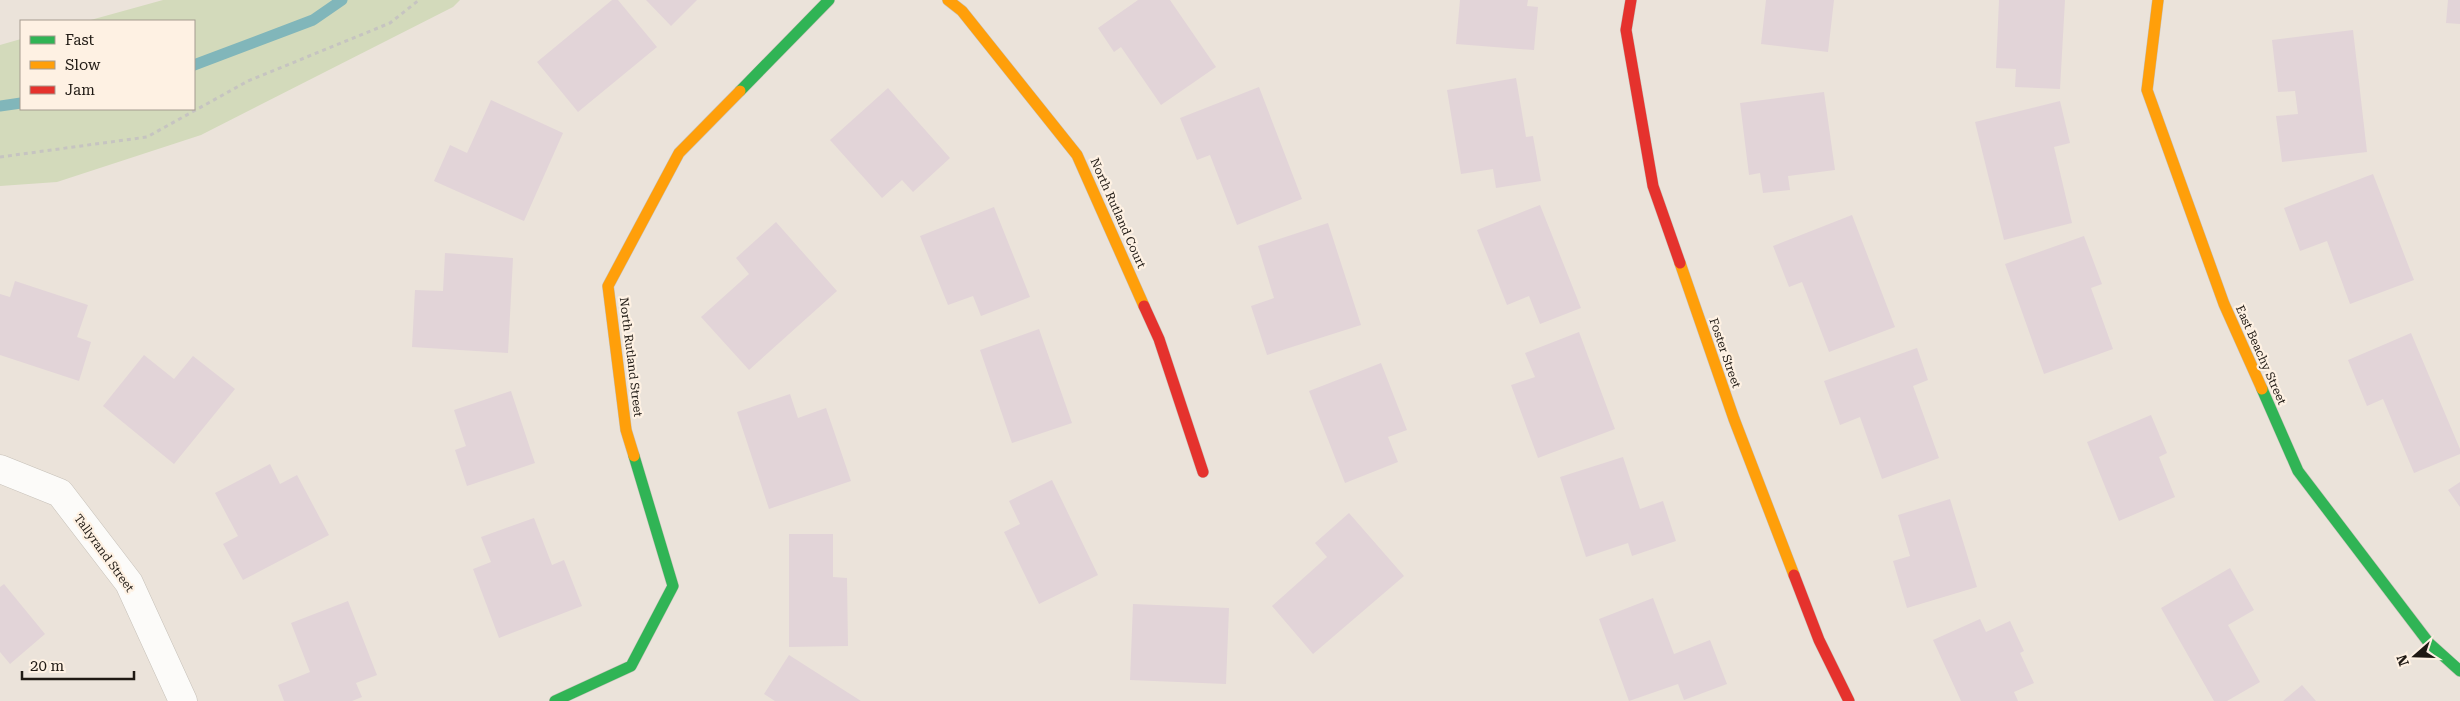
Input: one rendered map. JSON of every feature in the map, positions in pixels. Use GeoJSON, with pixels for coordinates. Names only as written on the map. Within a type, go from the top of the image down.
{"type":"FeatureCollection","features":[{"type":"Feature","properties":{"kind":"street","name":"North Rutland Street"},"geometry":{"type":"LineString","coordinates":[[555,701],[632,666],[673,586],[626,430],[608,286],[679,153],[829,0]]}},
{"type":"Feature","properties":{"kind":"street","name":"North Rutland Court"},"geometry":{"type":"LineString","coordinates":[[948,0],[962,11],[1077,155],[1158,339],[1203,472]]}},
{"type":"Feature","properties":{"kind":"street","name":"Foster Street"},"geometry":{"type":"LineString","coordinates":[[1631,0],[1626,30],[1652,186],[1738,428],[1819,640],[1849,701]]}},
{"type":"Feature","properties":{"kind":"street","name":"East Beachy Street"},"geometry":{"type":"LineString","coordinates":[[2158,0],[2147,90],[2224,304],[2298,471],[2429,644],[2460,671]]}},
{"type":"Feature","properties":{"kind":"street","name":"Tallyrand Street"},"geometry":{"type":"LineString","coordinates":[[0,469],[60,493],[129,583],[183,701]]}},
{"type":"Feature","properties":{"kind":"path"},"geometry":{"type":"LineString","coordinates":[[0,157],[147,137],[248,81],[390,23],[419,0]]}},
{"type":"Feature","properties":{"kind":"green space"},"geometry":{"type":"Polygon","coordinates":[[[163,0],[460,0],[453,7],[201,135],[57,182],[0,186],[0,45],[20,39],[20,110],[195,110],[195,20],[91,20],[163,0]]]}},
{"type":"Feature","properties":{"kind":"building"},"geometry":{"type":"Polygon","coordinates":[[[612,0],[618,0],[657,47],[578,112],[537,62],[612,0]]]}},
{"type":"Feature","properties":{"kind":"building"},"geometry":{"type":"Polygon","coordinates":[[[646,0],[697,0],[671,26],[646,0]]]}},
{"type":"Feature","properties":{"kind":"building"},"geometry":{"type":"Polygon","coordinates":[[[1138,0],[1170,0],[1216,67],[1161,105],[1121,47],[1114,52],[1098,28],[1138,0]]]}},
{"type":"Feature","properties":{"kind":"building"},"geometry":{"type":"Polygon","coordinates":[[[1460,0],[1528,0],[1527,6],[1538,7],[1534,50],[1456,44],[1460,0]]]}},
{"type":"Feature","properties":{"kind":"building"},"geometry":{"type":"Polygon","coordinates":[[[1766,0],[1834,0],[1828,52],[1761,44],[1766,0]]]}},
{"type":"Feature","properties":{"kind":"building"},"geometry":{"type":"Polygon","coordinates":[[[1999,0],[2065,0],[2060,89],[2015,87],[2016,69],[1996,68],[1999,0]]]}},
{"type":"Feature","properties":{"kind":"building"},"geometry":{"type":"Polygon","coordinates":[[[2448,0],[2460,0],[2460,24],[2446,23],[2448,0]]]}},
{"type":"Feature","properties":{"kind":"building"},"geometry":{"type":"Polygon","coordinates":[[[2353,30],[2367,152],[2282,162],[2276,116],[2298,114],[2295,91],[2278,92],[2272,40],[2353,30]]]}},
{"type":"Feature","properties":{"kind":"building"},"geometry":{"type":"Polygon","coordinates":[[[1516,78],[1526,137],[1533,136],[1541,181],[1496,188],[1493,169],[1461,174],[1447,90],[1516,78]]]}},
{"type":"Feature","properties":{"kind":"building"},"geometry":{"type":"Polygon","coordinates":[[[1259,87],[1302,199],[1237,225],[1210,155],[1197,160],[1180,118],[1259,87]]]}},
{"type":"Feature","properties":{"kind":"building"},"geometry":{"type":"Polygon","coordinates":[[[888,88],[950,158],[913,192],[902,180],[882,198],[830,140],[888,88]]]}},
{"type":"Feature","properties":{"kind":"building"},"geometry":{"type":"Polygon","coordinates":[[[1824,92],[1835,170],[1788,176],[1790,190],[1763,193],[1760,173],[1749,175],[1740,103],[1824,92]]]}},
{"type":"Feature","properties":{"kind":"building"},"geometry":{"type":"Polygon","coordinates":[[[491,100],[563,133],[524,221],[434,181],[450,145],[467,153],[491,100]]]}},
{"type":"Feature","properties":{"kind":"building"},"geometry":{"type":"Polygon","coordinates":[[[2060,101],[2070,143],[2054,147],[2072,223],[2004,240],[1975,122],[2060,101]]]}},
{"type":"Feature","properties":{"kind":"building"},"geometry":{"type":"Polygon","coordinates":[[[2373,174],[2414,280],[2350,304],[2327,241],[2300,251],[2284,208],[2373,174]]]}},
{"type":"Feature","properties":{"kind":"building"},"geometry":{"type":"Polygon","coordinates":[[[1540,205],[1581,308],[1540,324],[1529,296],[1507,305],[1477,230],[1540,205]]]}},
{"type":"Feature","properties":{"kind":"building"},"geometry":{"type":"Polygon","coordinates":[[[994,207],[1030,297],[981,316],[973,296],[948,305],[920,236],[994,207]]]}},
{"type":"Feature","properties":{"kind":"building"},"geometry":{"type":"Polygon","coordinates":[[[1852,215],[1895,327],[1829,352],[1802,282],[1789,287],[1773,246],[1852,215]]]}},
{"type":"Feature","properties":{"kind":"building"},"geometry":{"type":"Polygon","coordinates":[[[776,222],[837,291],[749,370],[701,317],[749,274],[736,258],[776,222]]]}},
{"type":"Feature","properties":{"kind":"building"},"geometry":{"type":"Polygon","coordinates":[[[1328,223],[1361,325],[1267,355],[1251,306],[1274,298],[1258,246],[1328,223]]]}},
{"type":"Feature","properties":{"kind":"building"},"geometry":{"type":"Polygon","coordinates":[[[2084,236],[2102,284],[2091,288],[2113,349],[2044,374],[2005,264],[2084,236]]]}},
{"type":"Feature","properties":{"kind":"building"},"geometry":{"type":"Polygon","coordinates":[[[445,253],[513,258],[508,353],[412,347],[415,290],[443,291],[445,253]]]}},
{"type":"Feature","properties":{"kind":"building"},"geometry":{"type":"Polygon","coordinates":[[[15,281],[88,305],[77,337],[91,342],[79,381],[0,355],[0,294],[10,297],[15,281]]]}},
{"type":"Feature","properties":{"kind":"building"},"geometry":{"type":"Polygon","coordinates":[[[1039,329],[1072,423],[1012,443],[980,350],[1039,329]]]}},
{"type":"Feature","properties":{"kind":"building"},"geometry":{"type":"Polygon","coordinates":[[[1579,332],[1615,429],[1538,458],[1511,385],[1535,377],[1525,353],[1579,332]]]}},
{"type":"Feature","properties":{"kind":"building"},"geometry":{"type":"Polygon","coordinates":[[[2411,333],[2460,449],[2460,454],[2414,473],[2383,399],[2367,406],[2348,360],[2411,333]]]}},
{"type":"Feature","properties":{"kind":"building"},"geometry":{"type":"Polygon","coordinates":[[[1917,348],[1928,380],[1913,386],[1939,458],[1882,479],[1860,417],[1840,425],[1824,381],[1917,348]]]}},
{"type":"Feature","properties":{"kind":"building"},"geometry":{"type":"Polygon","coordinates":[[[144,355],[174,379],[193,356],[235,389],[174,464],[103,406],[144,355]]]}},
{"type":"Feature","properties":{"kind":"building"},"geometry":{"type":"Polygon","coordinates":[[[1381,363],[1407,430],[1388,437],[1398,462],[1345,483],[1309,391],[1381,363]]]}},
{"type":"Feature","properties":{"kind":"building"},"geometry":{"type":"Polygon","coordinates":[[[511,391],[535,463],[467,486],[455,450],[466,446],[454,410],[511,391]]]}},
{"type":"Feature","properties":{"kind":"building"},"geometry":{"type":"Polygon","coordinates":[[[790,394],[798,418],[826,408],[851,481],[769,509],[737,412],[790,394]]]}},
{"type":"Feature","properties":{"kind":"building"},"geometry":{"type":"Polygon","coordinates":[[[2151,415],[2167,453],[2159,457],[2175,497],[2119,521],[2087,442],[2151,415]]]}},
{"type":"Feature","properties":{"kind":"building"},"geometry":{"type":"Polygon","coordinates":[[[1623,457],[1640,509],[1663,501],[1676,541],[1632,556],[1628,543],[1586,557],[1560,477],[1623,457]]]}},
{"type":"Feature","properties":{"kind":"building"},"geometry":{"type":"Polygon","coordinates":[[[270,464],[280,484],[297,475],[329,535],[243,580],[223,544],[238,536],[215,493],[270,464]]]}},
{"type":"Feature","properties":{"kind":"building"},"geometry":{"type":"Polygon","coordinates":[[[1052,480],[1098,575],[1039,604],[1004,532],[1020,524],[1009,501],[1052,480]]]}},
{"type":"Feature","properties":{"kind":"building"},"geometry":{"type":"Polygon","coordinates":[[[2460,482],[2460,507],[2448,490],[2460,482]]]}},
{"type":"Feature","properties":{"kind":"building"},"geometry":{"type":"Polygon","coordinates":[[[1950,499],[1977,587],[1907,608],[1893,561],[1910,556],[1898,515],[1950,499]]]}},
{"type":"Feature","properties":{"kind":"building"},"geometry":{"type":"Polygon","coordinates":[[[1349,513],[1404,576],[1313,654],[1272,606],[1327,557],[1315,543],[1349,513]]]}},
{"type":"Feature","properties":{"kind":"building"},"geometry":{"type":"Polygon","coordinates":[[[534,518],[552,565],[564,560],[582,606],[499,638],[473,569],[491,562],[481,537],[534,518]]]}},
{"type":"Feature","properties":{"kind":"building"},"geometry":{"type":"Polygon","coordinates":[[[789,534],[833,534],[833,577],[847,578],[848,646],[789,647],[789,534]]]}},
{"type":"Feature","properties":{"kind":"building"},"geometry":{"type":"Polygon","coordinates":[[[2230,568],[2254,610],[2228,625],[2260,682],[2227,701],[2214,701],[2161,608],[2230,568]]]}},
{"type":"Feature","properties":{"kind":"building"},"geometry":{"type":"Polygon","coordinates":[[[4,584],[45,634],[10,664],[0,652],[0,587],[4,584]]]}},
{"type":"Feature","properties":{"kind":"building"},"geometry":{"type":"Polygon","coordinates":[[[1653,598],[1674,654],[1710,640],[1727,684],[1684,700],[1678,684],[1629,701],[1599,619],[1653,598]]]}},
{"type":"Feature","properties":{"kind":"building"},"geometry":{"type":"Polygon","coordinates":[[[348,601],[377,675],[356,683],[362,697],[352,701],[284,701],[278,685],[310,672],[291,623],[348,601]]]}},
{"type":"Feature","properties":{"kind":"building"},"geometry":{"type":"Polygon","coordinates":[[[1133,604],[1229,608],[1226,684],[1130,680],[1133,604]]]}},
{"type":"Feature","properties":{"kind":"building"},"geometry":{"type":"Polygon","coordinates":[[[1980,619],[1986,632],[2010,621],[2024,651],[2020,653],[2034,683],[2014,692],[2018,701],[1961,701],[1933,640],[1980,619]]]}},
{"type":"Feature","properties":{"kind":"building"},"geometry":{"type":"Polygon","coordinates":[[[789,655],[861,701],[775,701],[764,694],[789,655]]]}},
{"type":"Feature","properties":{"kind":"building"},"geometry":{"type":"Polygon","coordinates":[[[2302,685],[2316,701],[2283,701],[2302,685]]]}},
{"type":"Feature","properties":{"kind":"waterway"},"geometry":{"type":"LineString","coordinates":[[195,65],[313,20],[342,0]]}},
{"type":"Feature","properties":{"kind":"waterway"},"geometry":{"type":"LineString","coordinates":[[0,106],[20,103]]}},
{"type":"Feature","properties":{"kind":"traffic: fast"},"geometry":{"type":"LineString","coordinates":[[740,91],[829,0]]}},
{"type":"Feature","properties":{"kind":"traffic: fast"},"geometry":{"type":"LineString","coordinates":[[2262,389],[2298,471],[2429,643],[2460,671]]}},
{"type":"Feature","properties":{"kind":"traffic: fast"},"geometry":{"type":"LineString","coordinates":[[555,701],[631,666],[673,586],[634,456]]}},
{"type":"Feature","properties":{"kind":"traffic: slow"},"geometry":{"type":"LineString","coordinates":[[948,0],[962,11],[1077,155],[1144,306]]}},
{"type":"Feature","properties":{"kind":"traffic: slow"},"geometry":{"type":"LineString","coordinates":[[2158,0],[2147,90],[2224,304],[2262,389]]}},
{"type":"Feature","properties":{"kind":"traffic: slow"},"geometry":{"type":"LineString","coordinates":[[634,456],[626,430],[608,286],[679,153],[740,91]]}},
{"type":"Feature","properties":{"kind":"traffic: slow"},"geometry":{"type":"LineString","coordinates":[[1680,263],[1734,419],[1794,575]]}},
{"type":"Feature","properties":{"kind":"traffic: jam"},"geometry":{"type":"LineString","coordinates":[[1631,0],[1626,30],[1653,186],[1680,263]]}},
{"type":"Feature","properties":{"kind":"traffic: jam"},"geometry":{"type":"LineString","coordinates":[[1144,306],[1159,339],[1203,472]]}},
{"type":"Feature","properties":{"kind":"traffic: jam"},"geometry":{"type":"LineString","coordinates":[[1794,575],[1819,640],[1849,701]]}}]}
